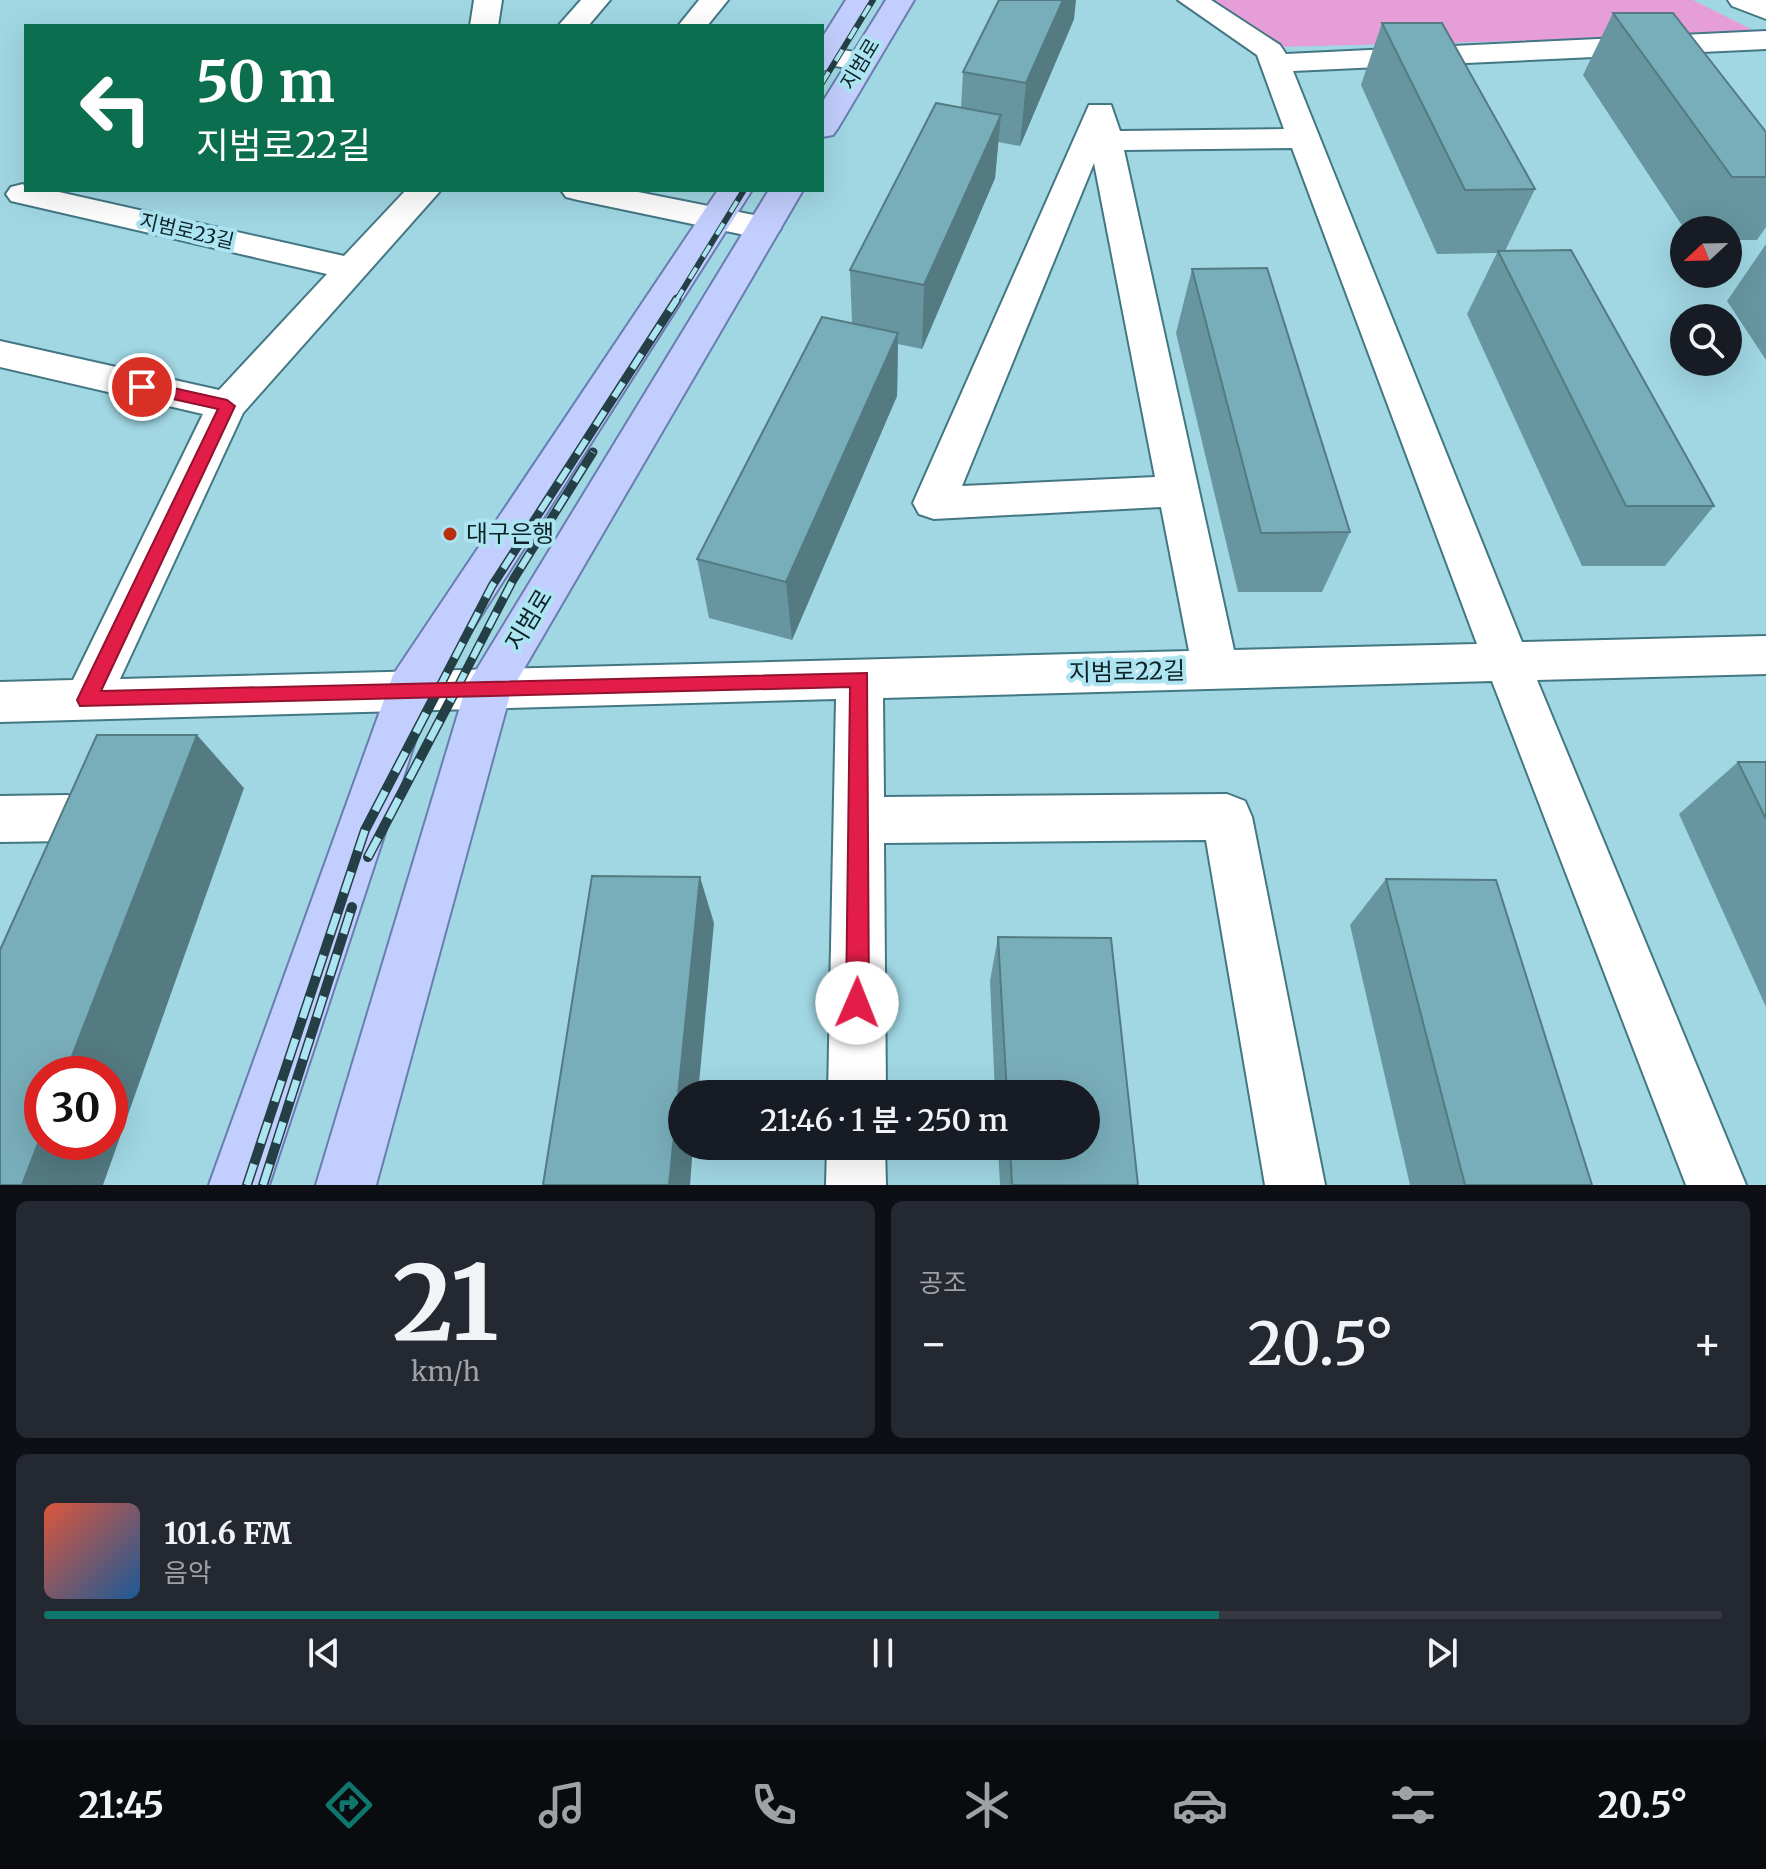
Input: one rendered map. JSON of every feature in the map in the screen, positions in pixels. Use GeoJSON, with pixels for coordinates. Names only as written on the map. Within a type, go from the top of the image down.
{"type":"FeatureCollection","features":[{"type":"Feature","properties":{"kind":"main road"},"geometry":{"type":"LineString","coordinates":[[824,56],[860,0]]}},
{"type":"Feature","properties":{"kind":"main road","name":"지범로"},"geometry":{"type":"LineString","coordinates":[[824,124],[900,0]]}},
{"type":"Feature","properties":{"kind":"main road","name":"지범로"},"geometry":{"type":"LineString","coordinates":[[346,1185],[489,687],[785,192]]}},
{"type":"Feature","properties":{"kind":"main road"},"geometry":{"type":"LineString","coordinates":[[239,1185],[409,689],[726,204]]}},
{"type":"Feature","properties":{"kind":"street"},"geometry":{"type":"LineString","coordinates":[[484,24],[488,0]]}},
{"type":"Feature","properties":{"kind":"street"},"geometry":{"type":"LineString","coordinates":[[574,24],[596,0]]}},
{"type":"Feature","properties":{"kind":"street"},"geometry":{"type":"LineString","coordinates":[[694,24],[714,0]]}},
{"type":"Feature","properties":{"kind":"street"},"geometry":{"type":"LineString","coordinates":[[1192,0],[1270,51],[1507,662],[1716,1185]]}},
{"type":"Feature","properties":{"kind":"street"},"geometry":{"type":"LineString","coordinates":[[1742,0],[1766,11]]}},
{"type":"Feature","properties":{"kind":"street"},"geometry":{"type":"LineString","coordinates":[[1274,63],[1766,40]]}},
{"type":"Feature","properties":{"kind":"street"},"geometry":{"type":"LineString","coordinates":[[824,58],[860,61]]}},
{"type":"Feature","properties":{"kind":"street"},"geometry":{"type":"LineString","coordinates":[[1178,491],[934,503],[1100,112],[1215,669]]}},
{"type":"Feature","properties":{"kind":"street"},"geometry":{"type":"LineString","coordinates":[[1106,141],[1303,138]]}},
{"type":"Feature","properties":{"kind":"street"},"geometry":{"type":"LineString","coordinates":[[0,819],[87,766],[227,406],[422,192]]}},
{"type":"Feature","properties":{"kind":"street"},"geometry":{"type":"LineString","coordinates":[[599,192],[726,204],[764,228]]}},
{"type":"Feature","properties":{"kind":"street","name":"지범로23길"},"geometry":{"type":"LineString","coordinates":[[23,194],[352,269]]}},
{"type":"Feature","properties":{"kind":"street"},"geometry":{"type":"LineString","coordinates":[[0,354],[227,406]]}},
{"type":"Feature","properties":{"kind":"street","name":"지범로22길"},"geometry":{"type":"LineString","coordinates":[[87,766],[409,689],[1766,655]]}},
{"type":"Feature","properties":{"kind":"street"},"geometry":{"type":"LineString","coordinates":[[857,1080],[860,679]]}},
{"type":"Feature","properties":{"kind":"street"},"geometry":{"type":"LineString","coordinates":[[0,702],[87,766]]}},
{"type":"Feature","properties":{"kind":"street"},"geometry":{"type":"LineString","coordinates":[[859,820],[1227,817],[1295,1185]]}},
{"type":"Feature","properties":{"kind":"street"},"geometry":{"type":"LineString","coordinates":[[856,1160],[856,1185]]}},
{"type":"Feature","properties":{"kind":"shaded area"},"geometry":{"type":"Polygon","coordinates":[[[1205,0],[1693,0],[1763,35],[1275,47],[1205,0]]]}},
{"type":"Feature","properties":{"kind":"building"},"geometry":{"type":"Polygon","coordinates":[[[999,0],[1063,0],[1026,83],[963,72],[999,0]]]}},
{"type":"Feature","properties":{"kind":"building"},"geometry":{"type":"Polygon","coordinates":[[[1613,13],[1673,13],[1766,132],[1766,177],[1732,177],[1613,13]]]}},
{"type":"Feature","properties":{"kind":"building"},"geometry":{"type":"Polygon","coordinates":[[[1382,23],[1442,23],[1535,189],[1465,190],[1382,23]]]}},
{"type":"Feature","properties":{"kind":"building"},"geometry":{"type":"Polygon","coordinates":[[[936,103],[1001,115],[924,285],[850,270],[936,103]]]}},
{"type":"Feature","properties":{"kind":"building"},"geometry":{"type":"Polygon","coordinates":[[[1571,250],[1714,506],[1626,506],[1498,251],[1571,250]]]}},
{"type":"Feature","properties":{"kind":"building"},"geometry":{"type":"Polygon","coordinates":[[[1267,268],[1350,532],[1261,533],[1192,269],[1267,268]]]}},
{"type":"Feature","properties":{"kind":"building"},"geometry":{"type":"Polygon","coordinates":[[[822,317],[898,333],[786,582],[697,559],[822,317]]]}},
{"type":"Feature","properties":{"kind":"building"},"geometry":{"type":"Polygon","coordinates":[[[97,735],[197,735],[72,1056],[24,1056],[24,1160],[32,1160],[22,1185],[0,1185],[0,950],[97,735]]]}},
{"type":"Feature","properties":{"kind":"building"},"geometry":{"type":"Polygon","coordinates":[[[1738,762],[1766,762],[1766,819],[1738,762]]]}},
{"type":"Feature","properties":{"kind":"building"},"geometry":{"type":"Polygon","coordinates":[[[592,876],[700,877],[680,1080],[668,1080],[668,1160],[672,1160],[669,1185],[543,1185],[592,876]]]}},
{"type":"Feature","properties":{"kind":"building"},"geometry":{"type":"Polygon","coordinates":[[[1386,879],[1496,880],[1592,1185],[1465,1185],[1386,879]]]}},
{"type":"Feature","properties":{"kind":"building"},"geometry":{"type":"Polygon","coordinates":[[[998,937],[1111,938],[1138,1185],[1012,1185],[1011,1160],[1100,1160],[1100,1080],[1006,1080],[998,937]]]}},
{"type":"Feature","properties":{"kind":"railway"},"geometry":{"type":"LineString","coordinates":[[824,80],[873,0]]}},
{"type":"Feature","properties":{"kind":"railway"},"geometry":{"type":"LineString","coordinates":[[676,301],[743,192]]}},
{"type":"Feature","properties":{"kind":"railway"},"geometry":{"type":"LineString","coordinates":[[439,688],[492,586],[677,299]]}},
{"type":"Feature","properties":{"kind":"railway"},"geometry":{"type":"LineString","coordinates":[[457,688],[513,580],[593,452]]}},
{"type":"Feature","properties":{"kind":"railway"},"geometry":{"type":"LineString","coordinates":[[247,1185],[365,830],[440,686]]}},
{"type":"Feature","properties":{"kind":"railway"},"geometry":{"type":"LineString","coordinates":[[368,857],[458,686]]}},
{"type":"Feature","properties":{"kind":"railway"},"geometry":{"type":"LineString","coordinates":[[263,1185],[352,907]]}},
{"type":"Feature","properties":{"kind":"place","name":"대구은행"},"geometry":{"type":"Point","coordinates":[450,534]}},
{"type":"Feature","properties":{"kind":"route"},"geometry":{"type":"LineString","coordinates":[[142,387],[227,406],[87,700],[860,679],[857,1003]]}}]}
